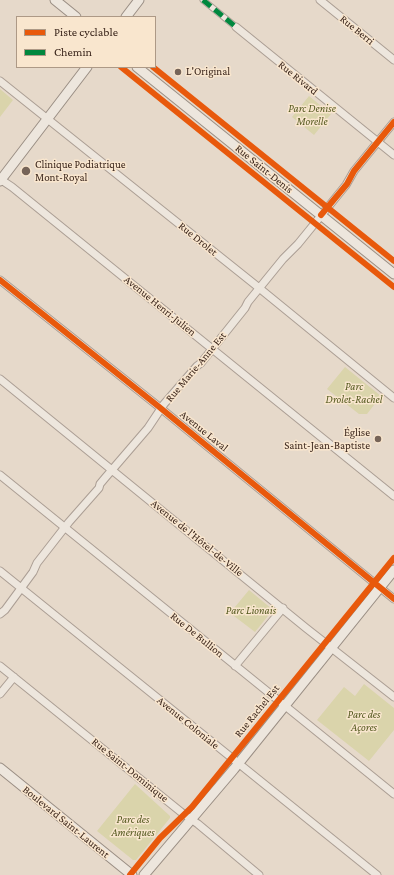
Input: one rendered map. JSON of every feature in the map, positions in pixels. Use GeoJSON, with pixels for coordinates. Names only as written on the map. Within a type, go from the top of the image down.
{"type":"FeatureCollection","features":[{"type":"Feature","properties":{"kind":"main road"},"geometry":{"type":"LineString","coordinates":[[55,0],[75,16]]}},
{"type":"Feature","properties":{"kind":"main road"},"geometry":{"type":"LineString","coordinates":[[127,16],[139,0]]}},
{"type":"Feature","properties":{"kind":"main road"},"geometry":{"type":"LineString","coordinates":[[0,180],[86,68]]}},
{"type":"Feature","properties":{"kind":"main road","name":"Rue Saint-Denis"},"geometry":{"type":"LineString","coordinates":[[138,68],[394,274]]}},
{"type":"Feature","properties":{"kind":"main road","name":"Rue Rachel Est"},"geometry":{"type":"LineString","coordinates":[[144,875],[192,820],[394,570]]}},
{"type":"Feature","properties":{"kind":"main road","name":"Boulevard Saint-Laurent"},"geometry":{"type":"LineString","coordinates":[[0,768],[132,875]]}},
{"type":"Feature","properties":{"kind":"street","name":"Rue Rivard"},"geometry":{"type":"LineString","coordinates":[[203,0],[394,155]]}},
{"type":"Feature","properties":{"kind":"street","name":"Rue Berri"},"geometry":{"type":"LineString","coordinates":[[320,0],[394,60]]}},
{"type":"Feature","properties":{"kind":"street","name":"Rue Drolet"},"geometry":{"type":"LineString","coordinates":[[0,81],[394,398]]}},
{"type":"Feature","properties":{"kind":"street","name":"Rue Marie-Anne Est"},"geometry":{"type":"LineString","coordinates":[[0,614],[5,610],[34,572],[37,563],[99,488],[100,484],[154,421],[161,409],[245,308],[259,288],[283,259],[298,244],[347,184],[354,171],[394,122]]}},
{"type":"Feature","properties":{"kind":"street","name":"Avenue Henri-Julien"},"geometry":{"type":"LineString","coordinates":[[0,180],[12,187],[394,496]]}},
{"type":"Feature","properties":{"kind":"street","name":"Avenue Laval"},"geometry":{"type":"LineString","coordinates":[[0,280],[394,599]]}},
{"type":"Feature","properties":{"kind":"street","name":"Avenue de l'Hôtel-de-Ville"},"geometry":{"type":"LineString","coordinates":[[0,379],[394,698]]}},
{"type":"Feature","properties":{"kind":"street","name":"Rue De Bullion"},"geometry":{"type":"LineString","coordinates":[[0,475],[394,794]]}},
{"type":"Feature","properties":{"kind":"street","name":"Avenue Coloniale"},"geometry":{"type":"LineString","coordinates":[[0,571],[377,875]]}},
{"type":"Feature","properties":{"kind":"street"},"geometry":{"type":"LineString","coordinates":[[235,666],[283,608]]}},
{"type":"Feature","properties":{"kind":"street","name":"Rue Saint-Dominique"},"geometry":{"type":"LineString","coordinates":[[0,666],[258,875]]}},
{"type":"Feature","properties":{"kind":"street"},"geometry":{"type":"LineString","coordinates":[[0,694],[14,677]]}},
{"type":"Feature","properties":{"kind":"green space"},"geometry":{"type":"Polygon","coordinates":[[[0,89],[13,100],[0,117],[0,89]]]}},
{"type":"Feature","properties":{"kind":"green space","name":"Parc Denise Morelle"},"geometry":{"type":"Polygon","coordinates":[[[309,96],[331,114],[314,135],[292,117],[309,96]]]}},
{"type":"Feature","properties":{"kind":"green space","name":"Parc Drolet-Rachel"},"geometry":{"type":"Polygon","coordinates":[[[345,367],[381,396],[367,414],[359,414],[327,389],[345,367]]]}},
{"type":"Feature","properties":{"kind":"green space","name":"Parc Lionais"},"geometry":{"type":"Polygon","coordinates":[[[249,590],[272,609],[255,632],[230,613],[249,590]]]}},
{"type":"Feature","properties":{"kind":"green space","name":"Parc des Açores"},"geometry":{"type":"Polygon","coordinates":[[[364,684],[394,708],[394,730],[369,761],[317,720],[344,687],[355,696],[364,684]]]}},
{"type":"Feature","properties":{"kind":"green space","name":"Parc des Amériques"},"geometry":{"type":"Polygon","coordinates":[[[135,784],[170,816],[170,818],[136,860],[133,860],[97,831],[135,784]]]}},
{"type":"Feature","properties":{"kind":"marked path"},"geometry":{"type":"LineString","coordinates":[[203,0],[236,27]]}},
{"type":"Feature","properties":{"kind":"cycle path"},"geometry":{"type":"LineString","coordinates":[[122,68],[394,287]]}},
{"type":"Feature","properties":{"kind":"cycle path"},"geometry":{"type":"LineString","coordinates":[[154,68],[394,261]]}},
{"type":"Feature","properties":{"kind":"cycle path"},"geometry":{"type":"LineString","coordinates":[[321,215],[347,184],[354,171],[394,122]]}},
{"type":"Feature","properties":{"kind":"cycle path"},"geometry":{"type":"LineString","coordinates":[[0,280],[158,406],[394,599]]}},
{"type":"Feature","properties":{"kind":"cycle path"},"geometry":{"type":"LineString","coordinates":[[130,875],[160,838],[192,807],[394,558]]}},
{"type":"Feature","properties":{"kind":"place","name":"L'Original"},"geometry":{"type":"Point","coordinates":[178,72]}},
{"type":"Feature","properties":{"kind":"place","name":"Clinique Podiatrique Mont-Royal"},"geometry":{"type":"Point","coordinates":[26,171]}},
{"type":"Feature","properties":{"kind":"place","name":"Église Saint-Jean-Baptiste"},"geometry":{"type":"Point","coordinates":[378,439]}}]}
